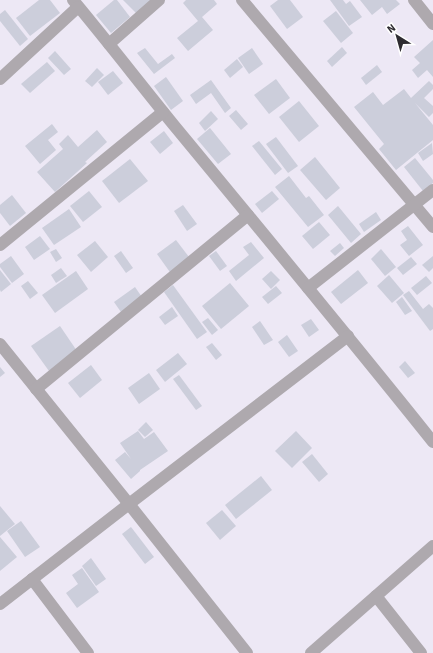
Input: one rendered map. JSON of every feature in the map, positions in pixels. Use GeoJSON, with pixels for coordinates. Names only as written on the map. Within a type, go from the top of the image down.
{"type":"FeatureCollection","features":[{"type":"Feature","properties":{"kind":"street"},"geometry":{"type":"LineString","coordinates":[[109,44],[158,0]]}},
{"type":"Feature","properties":{"kind":"street"},"geometry":{"type":"LineString","coordinates":[[242,0],[433,227]]}},
{"type":"Feature","properties":{"kind":"street"},"geometry":{"type":"LineString","coordinates":[[414,0],[433,24]]}},
{"type":"Feature","properties":{"kind":"street"},"geometry":{"type":"LineString","coordinates":[[0,79],[75,3],[433,442]]}},
{"type":"Feature","properties":{"kind":"street"},"geometry":{"type":"LineString","coordinates":[[0,245],[163,112]]}},
{"type":"Feature","properties":{"kind":"street"},"geometry":{"type":"LineString","coordinates":[[308,288],[433,190]]}},
{"type":"Feature","properties":{"kind":"street"},"geometry":{"type":"LineString","coordinates":[[36,389],[248,215]]}},
{"type":"Feature","properties":{"kind":"street"},"geometry":{"type":"LineString","coordinates":[[0,604],[348,336]]}},
{"type":"Feature","properties":{"kind":"street"},"geometry":{"type":"LineString","coordinates":[[0,344],[247,653]]}},
{"type":"Feature","properties":{"kind":"street"},"geometry":{"type":"LineString","coordinates":[[311,653],[433,546]]}},
{"type":"Feature","properties":{"kind":"street"},"geometry":{"type":"LineString","coordinates":[[32,579],[88,653]]}},
{"type":"Feature","properties":{"kind":"street"},"geometry":{"type":"LineString","coordinates":[[376,596],[421,653]]}},
{"type":"Feature","properties":{"kind":"building"},"geometry":{"type":"Polygon","coordinates":[[[39,0],[50,0],[60,13],[30,36],[16,18],[39,0]]]}},
{"type":"Feature","properties":{"kind":"building"},"geometry":{"type":"Polygon","coordinates":[[[114,0],[117,0],[130,17],[111,33],[96,15],[114,0]]]}},
{"type":"Feature","properties":{"kind":"building"},"geometry":{"type":"Polygon","coordinates":[[[123,0],[151,0],[137,14],[123,0]]]}},
{"type":"Feature","properties":{"kind":"building"},"geometry":{"type":"Polygon","coordinates":[[[186,0],[214,0],[217,4],[202,17],[213,30],[188,51],[177,38],[198,21],[183,3],[186,0]]]}},
{"type":"Feature","properties":{"kind":"building"},"geometry":{"type":"Polygon","coordinates":[[[278,0],[290,0],[303,17],[287,29],[270,6],[278,0]]]}},
{"type":"Feature","properties":{"kind":"building"},"geometry":{"type":"Polygon","coordinates":[[[330,0],[343,0],[346,4],[350,1],[362,17],[349,26],[330,0]]]}},
{"type":"Feature","properties":{"kind":"building"},"geometry":{"type":"Polygon","coordinates":[[[360,0],[396,0],[400,4],[387,14],[382,7],[372,15],[360,0]]]}},
{"type":"Feature","properties":{"kind":"building"},"geometry":{"type":"Polygon","coordinates":[[[5,10],[28,39],[20,46],[0,21],[0,14],[5,10]]]}},
{"type":"Feature","properties":{"kind":"building"},"geometry":{"type":"Polygon","coordinates":[[[336,11],[353,33],[341,43],[323,21],[336,11]]]}},
{"type":"Feature","properties":{"kind":"building"},"geometry":{"type":"Polygon","coordinates":[[[433,40],[433,77],[427,70],[418,78],[412,70],[420,63],[414,57],[433,40]]]}},
{"type":"Feature","properties":{"kind":"building"},"geometry":{"type":"Polygon","coordinates":[[[342,47],[347,53],[332,67],[327,61],[342,47]]]}},
{"type":"Feature","properties":{"kind":"building"},"geometry":{"type":"Polygon","coordinates":[[[145,48],[158,64],[172,54],[175,58],[154,74],[137,53],[145,48]]]}},
{"type":"Feature","properties":{"kind":"building"},"geometry":{"type":"Polygon","coordinates":[[[252,48],[263,64],[249,74],[238,58],[252,48]]]}},
{"type":"Feature","properties":{"kind":"building"},"geometry":{"type":"Polygon","coordinates":[[[55,51],[71,69],[64,75],[48,58],[55,51]]]}},
{"type":"Feature","properties":{"kind":"building"},"geometry":{"type":"Polygon","coordinates":[[[237,59],[243,67],[230,78],[224,70],[237,59]]]}},
{"type":"Feature","properties":{"kind":"building"},"geometry":{"type":"Polygon","coordinates":[[[47,62],[55,71],[30,93],[21,84],[47,62]]]}},
{"type":"Feature","properties":{"kind":"building"},"geometry":{"type":"Polygon","coordinates":[[[377,65],[382,72],[366,85],[361,78],[377,65]]]}},
{"type":"Feature","properties":{"kind":"building"},"geometry":{"type":"Polygon","coordinates":[[[97,68],[104,75],[92,87],[85,81],[97,68]]]}},
{"type":"Feature","properties":{"kind":"building"},"geometry":{"type":"Polygon","coordinates":[[[113,71],[123,83],[108,95],[98,82],[113,71]]]}},
{"type":"Feature","properties":{"kind":"building"},"geometry":{"type":"Polygon","coordinates":[[[166,77],[183,101],[171,110],[154,86],[166,77]]]}},
{"type":"Feature","properties":{"kind":"building"},"geometry":{"type":"Polygon","coordinates":[[[276,79],[290,98],[269,114],[254,95],[276,79]]]}},
{"type":"Feature","properties":{"kind":"building"},"geometry":{"type":"Polygon","coordinates":[[[211,80],[231,108],[225,113],[211,93],[196,104],[190,95],[211,80]]]}},
{"type":"Feature","properties":{"kind":"building"},"geometry":{"type":"Polygon","coordinates":[[[429,81],[433,85],[433,89],[424,98],[433,106],[433,113],[429,117],[415,103],[433,125],[433,140],[396,170],[379,149],[384,144],[354,107],[373,92],[383,105],[404,89],[411,98],[429,81]]]}},
{"type":"Feature","properties":{"kind":"building"},"geometry":{"type":"Polygon","coordinates":[[[299,101],[319,126],[299,142],[279,117],[299,101]]]}},
{"type":"Feature","properties":{"kind":"building"},"geometry":{"type":"Polygon","coordinates":[[[236,110],[248,124],[241,130],[229,116],[236,110]]]}},
{"type":"Feature","properties":{"kind":"building"},"geometry":{"type":"Polygon","coordinates":[[[211,111],[218,119],[205,131],[199,123],[211,111]]]}},
{"type":"Feature","properties":{"kind":"building"},"geometry":{"type":"Polygon","coordinates":[[[52,124],[58,132],[48,140],[56,150],[40,164],[25,146],[52,124]]]}},
{"type":"Feature","properties":{"kind":"building"},"geometry":{"type":"Polygon","coordinates":[[[210,128],[231,154],[218,164],[197,139],[210,128]]]}},
{"type":"Feature","properties":{"kind":"building"},"geometry":{"type":"Polygon","coordinates":[[[97,130],[107,142],[85,162],[87,163],[55,192],[37,172],[63,149],[59,144],[68,135],[78,147],[97,130]]]}},
{"type":"Feature","properties":{"kind":"building"},"geometry":{"type":"Polygon","coordinates":[[[164,131],[173,143],[160,154],[150,142],[164,131]]]}},
{"type":"Feature","properties":{"kind":"building"},"geometry":{"type":"Polygon","coordinates":[[[276,137],[298,166],[288,173],[266,144],[276,137]]]}},
{"type":"Feature","properties":{"kind":"building"},"geometry":{"type":"Polygon","coordinates":[[[259,141],[282,169],[275,175],[252,146],[259,141]]]}},
{"type":"Feature","properties":{"kind":"building"},"geometry":{"type":"Polygon","coordinates":[[[432,143],[433,154],[423,161],[418,153],[432,143]]]}},
{"type":"Feature","properties":{"kind":"building"},"geometry":{"type":"Polygon","coordinates":[[[315,157],[340,188],[326,200],[300,170],[315,157]]]}},
{"type":"Feature","properties":{"kind":"building"},"geometry":{"type":"Polygon","coordinates":[[[415,158],[433,180],[433,183],[423,191],[404,167],[415,158]]]}},
{"type":"Feature","properties":{"kind":"building"},"geometry":{"type":"Polygon","coordinates":[[[130,159],[148,181],[119,203],[102,181],[130,159]]]}},
{"type":"Feature","properties":{"kind":"building"},"geometry":{"type":"Polygon","coordinates":[[[289,176],[306,198],[309,196],[324,215],[308,227],[275,187],[289,176]]]}},
{"type":"Feature","properties":{"kind":"building"},"geometry":{"type":"Polygon","coordinates":[[[89,191],[102,207],[83,222],[70,206],[89,191]]]}},
{"type":"Feature","properties":{"kind":"building"},"geometry":{"type":"Polygon","coordinates":[[[272,191],[279,199],[262,213],[255,204],[272,191]]]}},
{"type":"Feature","properties":{"kind":"building"},"geometry":{"type":"Polygon","coordinates":[[[12,195],[26,213],[10,226],[0,213],[0,205],[12,195]]]}},
{"type":"Feature","properties":{"kind":"building"},"geometry":{"type":"Polygon","coordinates":[[[183,205],[197,224],[187,231],[174,211],[183,205]]]}},
{"type":"Feature","properties":{"kind":"building"},"geometry":{"type":"Polygon","coordinates":[[[338,206],[361,234],[351,243],[328,215],[338,206]]]}},
{"type":"Feature","properties":{"kind":"building"},"geometry":{"type":"Polygon","coordinates":[[[69,209],[81,227],[54,245],[42,228],[69,209]]]}},
{"type":"Feature","properties":{"kind":"building"},"geometry":{"type":"Polygon","coordinates":[[[376,212],[381,220],[364,232],[359,224],[376,212]]]}},
{"type":"Feature","properties":{"kind":"building"},"geometry":{"type":"Polygon","coordinates":[[[319,222],[330,235],[313,249],[302,236],[319,222]]]}},
{"type":"Feature","properties":{"kind":"building"},"geometry":{"type":"Polygon","coordinates":[[[408,226],[423,245],[409,256],[400,245],[407,240],[401,231],[408,226]]]}},
{"type":"Feature","properties":{"kind":"building"},"geometry":{"type":"Polygon","coordinates":[[[40,236],[50,249],[34,260],[25,247],[40,236]]]}},
{"type":"Feature","properties":{"kind":"building"},"geometry":{"type":"Polygon","coordinates":[[[176,240],[192,261],[172,275],[157,254],[176,240]]]}},
{"type":"Feature","properties":{"kind":"building"},"geometry":{"type":"Polygon","coordinates":[[[95,241],[108,257],[91,272],[77,255],[95,241]]]}},
{"type":"Feature","properties":{"kind":"building"},"geometry":{"type":"Polygon","coordinates":[[[251,242],[264,258],[236,281],[229,271],[249,255],[243,247],[251,242]]]}},
{"type":"Feature","properties":{"kind":"building"},"geometry":{"type":"Polygon","coordinates":[[[340,243],[344,248],[335,256],[330,251],[340,243]]]}},
{"type":"Feature","properties":{"kind":"building"},"geometry":{"type":"Polygon","coordinates":[[[56,249],[62,258],[56,262],[50,252],[56,249]]]}},
{"type":"Feature","properties":{"kind":"building"},"geometry":{"type":"Polygon","coordinates":[[[381,249],[396,267],[385,276],[371,259],[381,249]]]}},
{"type":"Feature","properties":{"kind":"building"},"geometry":{"type":"Polygon","coordinates":[[[121,251],[133,268],[126,273],[114,256],[121,251]]]}},
{"type":"Feature","properties":{"kind":"building"},"geometry":{"type":"Polygon","coordinates":[[[216,251],[227,266],[220,271],[209,256],[216,251]]]}},
{"type":"Feature","properties":{"kind":"building"},"geometry":{"type":"Polygon","coordinates":[[[11,256],[24,274],[12,283],[0,267],[0,264],[11,256]]]}},
{"type":"Feature","properties":{"kind":"building"},"geometry":{"type":"Polygon","coordinates":[[[433,256],[433,268],[429,272],[422,265],[433,256]]]}},
{"type":"Feature","properties":{"kind":"building"},"geometry":{"type":"Polygon","coordinates":[[[411,257],[417,264],[403,275],[397,268],[411,257]]]}},
{"type":"Feature","properties":{"kind":"building"},"geometry":{"type":"Polygon","coordinates":[[[61,268],[67,276],[56,283],[51,275],[61,268]]]}},
{"type":"Feature","properties":{"kind":"building"},"geometry":{"type":"Polygon","coordinates":[[[0,270],[11,284],[1,292],[0,290],[0,270]]]}},
{"type":"Feature","properties":{"kind":"building"},"geometry":{"type":"Polygon","coordinates":[[[358,270],[368,283],[341,304],[331,292],[358,270]]]}},
{"type":"Feature","properties":{"kind":"building"},"geometry":{"type":"Polygon","coordinates":[[[76,271],[88,289],[55,313],[42,295],[76,271]]]}},
{"type":"Feature","properties":{"kind":"building"},"geometry":{"type":"Polygon","coordinates":[[[271,271],[280,280],[271,289],[262,279],[271,271]]]}},
{"type":"Feature","properties":{"kind":"building"},"geometry":{"type":"Polygon","coordinates":[[[389,275],[404,293],[392,303],[377,286],[389,275]]]}},
{"type":"Feature","properties":{"kind":"building"},"geometry":{"type":"Polygon","coordinates":[[[426,276],[432,283],[417,295],[411,288],[426,276]]]}},
{"type":"Feature","properties":{"kind":"building"},"geometry":{"type":"Polygon","coordinates":[[[28,281],[38,293],[30,299],[21,286],[28,281]]]}},
{"type":"Feature","properties":{"kind":"building"},"geometry":{"type":"Polygon","coordinates":[[[230,283],[249,306],[221,329],[202,306],[230,283]]]}},
{"type":"Feature","properties":{"kind":"building"},"geometry":{"type":"Polygon","coordinates":[[[173,285],[207,332],[197,339],[164,292],[173,285]]]}},
{"type":"Feature","properties":{"kind":"building"},"geometry":{"type":"Polygon","coordinates":[[[276,286],[282,293],[268,304],[262,297],[276,286]]]}},
{"type":"Feature","properties":{"kind":"building"},"geometry":{"type":"Polygon","coordinates":[[[135,287],[144,300],[123,315],[114,302],[135,287]]]}},
{"type":"Feature","properties":{"kind":"building"},"geometry":{"type":"Polygon","coordinates":[[[409,291],[423,309],[429,304],[433,308],[433,329],[430,331],[403,295],[409,291]]]}},
{"type":"Feature","properties":{"kind":"building"},"geometry":{"type":"Polygon","coordinates":[[[402,297],[412,311],[405,315],[396,302],[402,297]]]}},
{"type":"Feature","properties":{"kind":"building"},"geometry":{"type":"Polygon","coordinates":[[[172,307],[178,316],[165,325],[159,317],[172,307]]]}},
{"type":"Feature","properties":{"kind":"building"},"geometry":{"type":"Polygon","coordinates":[[[208,318],[218,330],[212,335],[202,322],[208,318]]]}},
{"type":"Feature","properties":{"kind":"building"},"geometry":{"type":"Polygon","coordinates":[[[311,319],[319,330],[309,337],[301,325],[311,319]]]}},
{"type":"Feature","properties":{"kind":"building"},"geometry":{"type":"Polygon","coordinates":[[[260,321],[273,340],[264,345],[252,327],[260,321]]]}},
{"type":"Feature","properties":{"kind":"building"},"geometry":{"type":"Polygon","coordinates":[[[60,326],[77,351],[49,371],[31,346],[60,326]]]}},
{"type":"Feature","properties":{"kind":"building"},"geometry":{"type":"Polygon","coordinates":[[[287,335],[298,351],[289,357],[278,342],[287,335]]]}},
{"type":"Feature","properties":{"kind":"building"},"geometry":{"type":"Polygon","coordinates":[[[212,343],[222,355],[216,360],[206,347],[212,343]]]}},
{"type":"Feature","properties":{"kind":"building"},"geometry":{"type":"Polygon","coordinates":[[[178,353],[187,364],[165,382],[156,370],[178,353]]]}},
{"type":"Feature","properties":{"kind":"building"},"geometry":{"type":"Polygon","coordinates":[[[405,361],[415,373],[408,378],[399,367],[405,361]]]}},
{"type":"Feature","properties":{"kind":"building"},"geometry":{"type":"Polygon","coordinates":[[[91,365],[102,380],[80,398],[68,383],[91,365]]]}},
{"type":"Feature","properties":{"kind":"building"},"geometry":{"type":"Polygon","coordinates":[[[0,367],[5,373],[0,377],[0,367]]]}},
{"type":"Feature","properties":{"kind":"building"},"geometry":{"type":"Polygon","coordinates":[[[149,373],[160,389],[139,404],[128,388],[149,373]]]}},
{"type":"Feature","properties":{"kind":"building"},"geometry":{"type":"Polygon","coordinates":[[[179,375],[202,406],[196,410],[173,379],[179,375]]]}},
{"type":"Feature","properties":{"kind":"building"},"geometry":{"type":"Polygon","coordinates":[[[146,422],[153,430],[145,437],[138,430],[146,422]]]}},
{"type":"Feature","properties":{"kind":"building"},"geometry":{"type":"Polygon","coordinates":[[[138,431],[144,439],[154,432],[168,451],[140,470],[131,479],[115,460],[125,452],[131,459],[120,443],[138,431]]]}},
{"type":"Feature","properties":{"kind":"building"},"geometry":{"type":"Polygon","coordinates":[[[296,431],[312,448],[292,468],[275,451],[296,431]]]}},
{"type":"Feature","properties":{"kind":"building"},"geometry":{"type":"Polygon","coordinates":[[[312,454],[328,474],[319,482],[302,462],[312,454]]]}},
{"type":"Feature","properties":{"kind":"building"},"geometry":{"type":"Polygon","coordinates":[[[261,476],[272,490],[236,519],[225,505],[261,476]]]}},
{"type":"Feature","properties":{"kind":"building"},"geometry":{"type":"Polygon","coordinates":[[[0,506],[15,524],[0,536],[0,506]]]}},
{"type":"Feature","properties":{"kind":"building"},"geometry":{"type":"Polygon","coordinates":[[[222,510],[236,526],[220,540],[206,523],[222,510]]]}},
{"type":"Feature","properties":{"kind":"building"},"geometry":{"type":"Polygon","coordinates":[[[21,521],[40,547],[25,557],[7,531],[21,521]]]}},
{"type":"Feature","properties":{"kind":"building"},"geometry":{"type":"Polygon","coordinates":[[[131,527],[154,557],[145,564],[122,534],[131,527]]]}},
{"type":"Feature","properties":{"kind":"building"},"geometry":{"type":"Polygon","coordinates":[[[0,537],[17,557],[0,571],[0,537]]]}},
{"type":"Feature","properties":{"kind":"building"},"geometry":{"type":"Polygon","coordinates":[[[91,558],[106,579],[96,586],[82,566],[91,558]]]}},
{"type":"Feature","properties":{"kind":"building"},"geometry":{"type":"Polygon","coordinates":[[[82,568],[99,592],[77,608],[66,593],[78,584],[72,575],[82,568]]]}}]}
